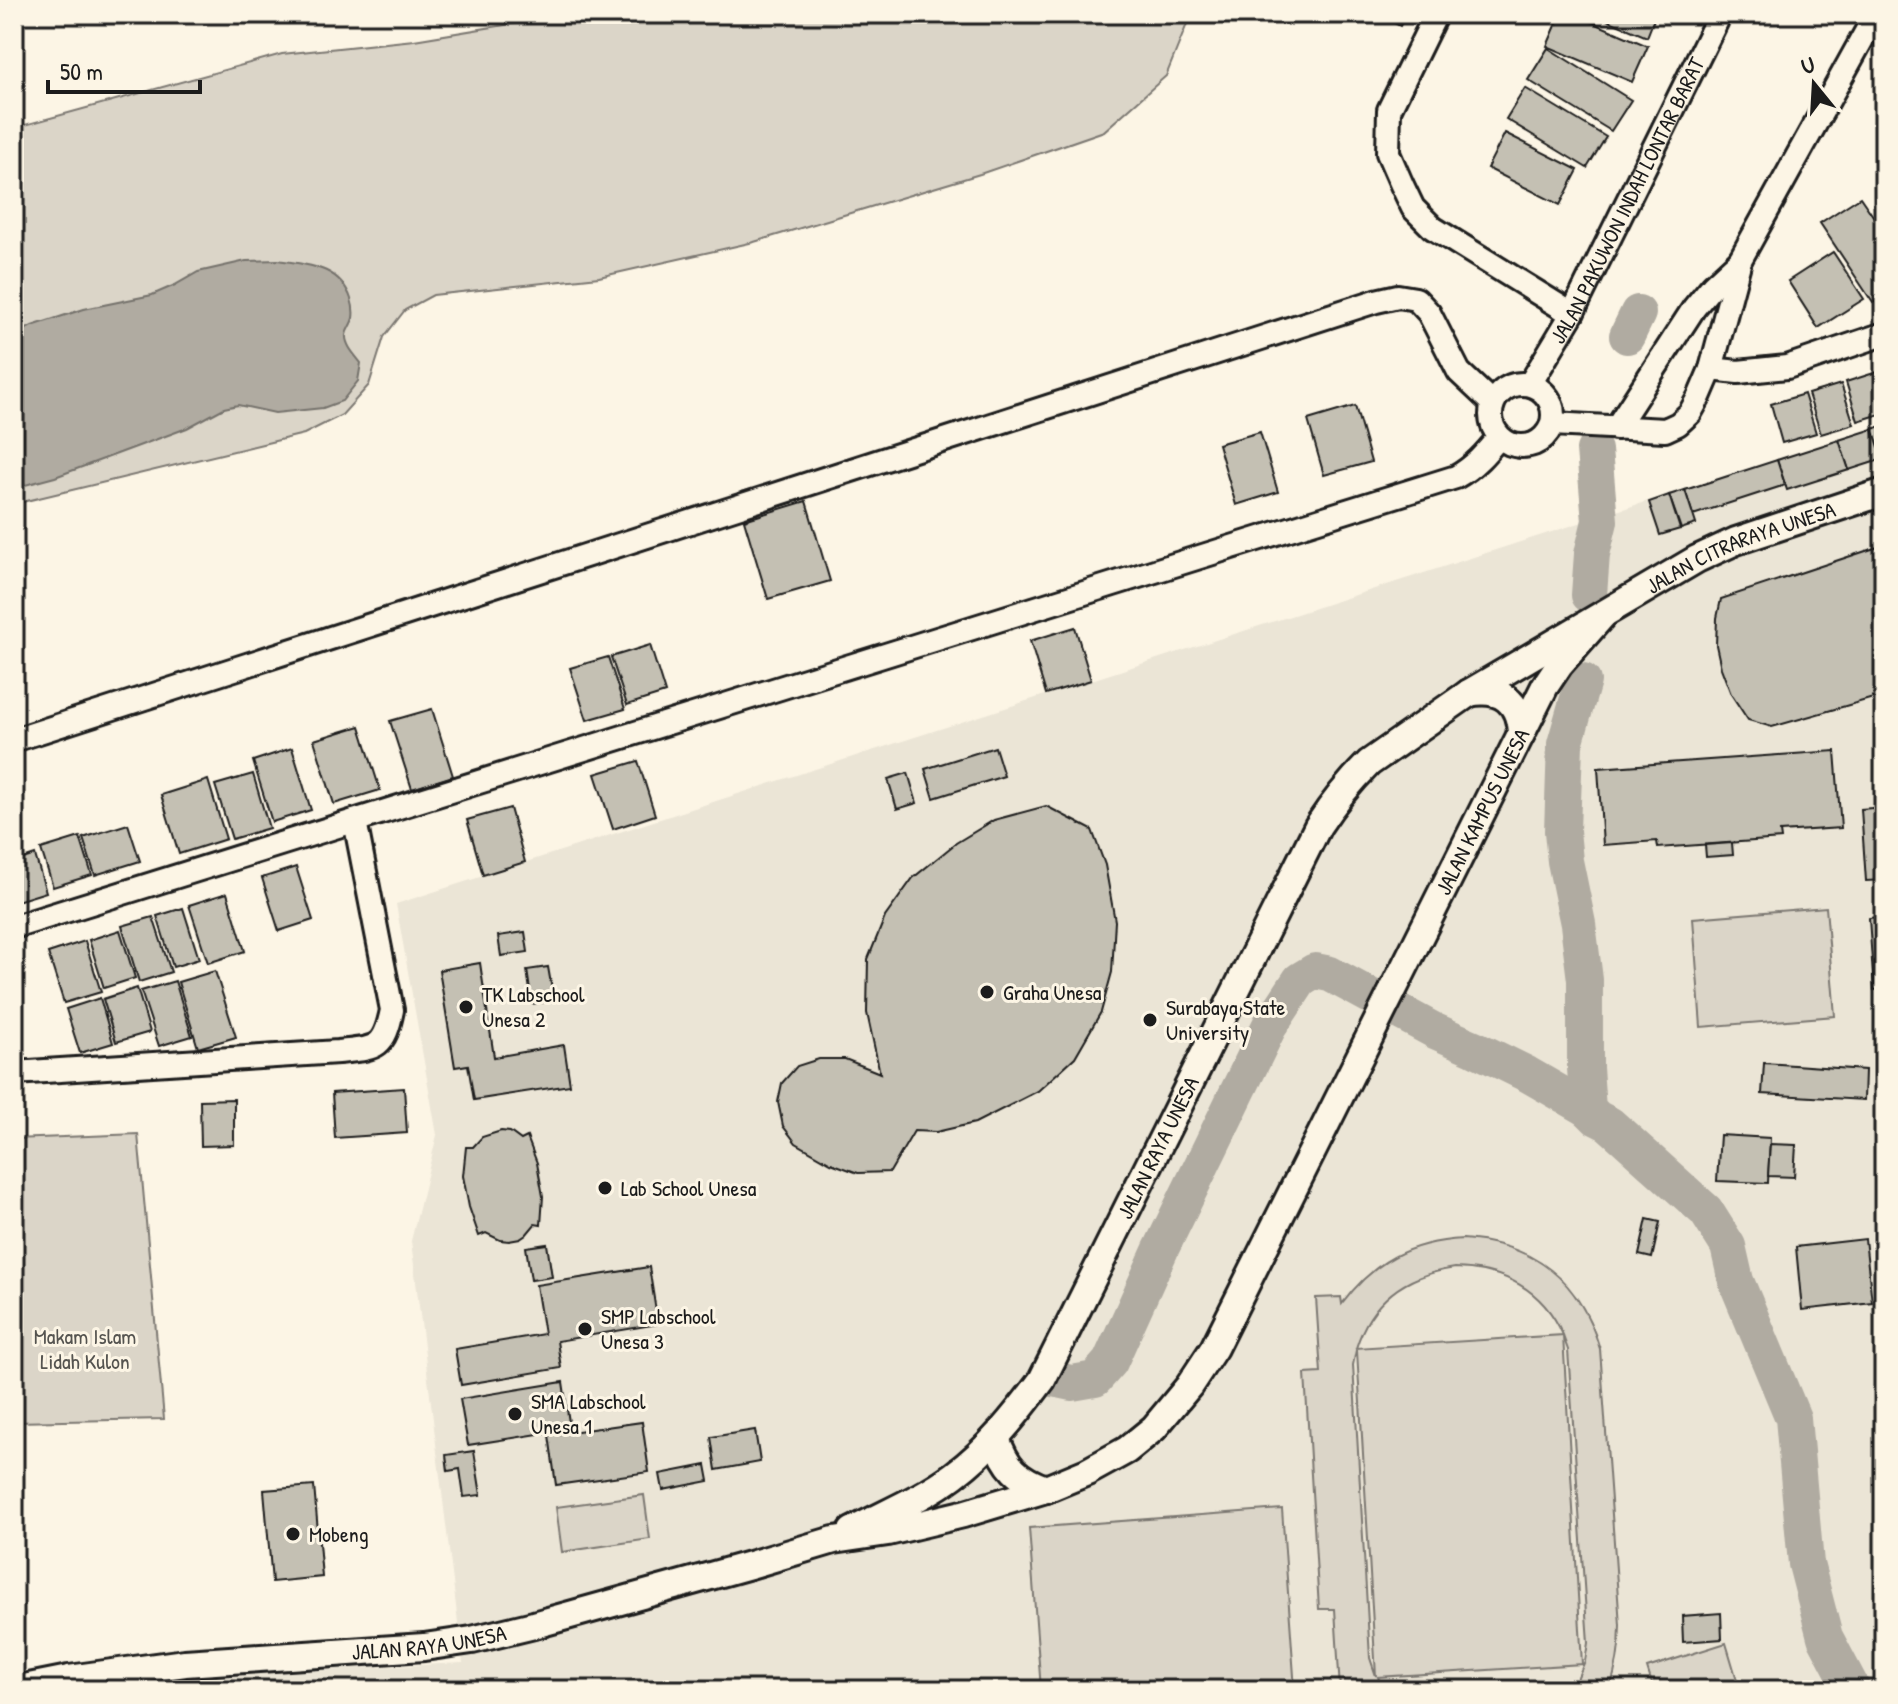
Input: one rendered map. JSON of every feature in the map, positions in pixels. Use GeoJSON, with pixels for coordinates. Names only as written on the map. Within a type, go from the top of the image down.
{"type":"FeatureCollection","features":[{"type":"Feature","properties":{"kind":"main road","name":"JALAN CITRARAYA UNESA"},"geometry":{"type":"LineString","coordinates":[[1603,615],[1697,559],[1736,541],[1884,492]]}},
{"type":"Feature","properties":{"kind":"main road","name":"JALAN RAYA UNESA"},"geometry":{"type":"LineString","coordinates":[[834,1540],[952,1477],[996,1438],[1042,1380],[1318,826],[1341,792],[1369,763],[1469,693],[1603,615]]}},
{"type":"Feature","properties":{"kind":"main road","name":"JALAN KAMPUS UNESA"},"geometry":{"type":"LineString","coordinates":[[1379,1019],[1545,686],[1559,665],[1603,615]]}},
{"type":"Feature","properties":{"kind":"main road"},"geometry":{"type":"LineString","coordinates":[[1469,693],[1482,690],[1507,698],[1521,721],[1521,734]]}},
{"type":"Feature","properties":{"kind":"main road","name":"JALAN RAYA UNESA"},"geometry":{"type":"LineString","coordinates":[[14,1690],[185,1663],[424,1647],[472,1640],[834,1540],[923,1524],[1046,1489],[1087,1472],[1127,1450],[1154,1428],[1189,1386],[1214,1348],[1379,1019]]}},
{"type":"Feature","properties":{"kind":"main road"},"geometry":{"type":"LineString","coordinates":[[996,1438],[1002,1456],[1013,1471],[1028,1483],[1046,1489]]}},
{"type":"Feature","properties":{"kind":"street"},"geometry":{"type":"LineString","coordinates":[[1436,14],[1389,110],[1388,153],[1402,185],[1413,208],[1433,228],[1572,314]]}},
{"type":"Feature","properties":{"kind":"street","name":"JALAN PAKUWON INDAH LONTAR BARAT"},"geometry":{"type":"LineString","coordinates":[[1530,384],[1572,314],[1720,14]]}},
{"type":"Feature","properties":{"kind":"street"},"geometry":{"type":"LineString","coordinates":[[1552,424],[1665,430],[1690,413],[1711,369],[1740,260],[1876,14]]}},
{"type":"Feature","properties":{"kind":"street"},"geometry":{"type":"LineString","coordinates":[[1616,428],[1694,308],[1740,260]]}},
{"type":"Feature","properties":{"kind":"street"},"geometry":{"type":"LineString","coordinates":[[14,740],[1398,296],[1416,299],[1429,313],[1459,372],[1492,403]]}},
{"type":"Feature","properties":{"kind":"street"},"geometry":{"type":"LineString","coordinates":[[1711,369],[1738,372],[1787,367],[1884,334]]}},
{"type":"Feature","properties":{"kind":"street"},"geometry":{"type":"LineString","coordinates":[[1518,383],[1530,384],[1550,400],[1554,415],[1552,424],[1542,439],[1525,446],[1515,446],[1499,437],[1490,421],[1492,403],[1498,393],[1507,387],[1518,383]]}},
{"type":"Feature","properties":{"kind":"street"},"geometry":{"type":"LineString","coordinates":[[14,927],[1456,477],[1480,460],[1499,437]]}},
{"type":"Feature","properties":{"kind":"street"},"geometry":{"type":"LineString","coordinates":[[14,1073],[338,1052],[367,1049],[380,1042],[387,1034],[392,1010],[355,821]]}},
{"type":"Feature","properties":{"kind":"shaded area"},"geometry":{"type":"Polygon","coordinates":[[[278,260],[331,273],[346,288],[351,299],[353,316],[346,339],[361,363],[358,381],[342,401],[323,408],[275,413],[238,405],[224,408],[187,428],[55,477],[14,488],[14,336],[32,326],[84,309],[152,295],[198,272],[246,261],[278,260]]]}},
{"type":"Feature","properties":{"kind":"shaded area","name":"Surabaya State University"},"geometry":{"type":"Polygon","coordinates":[[[1884,425],[1884,1690],[116,1690],[204,1675],[463,1663],[411,1241],[437,1135],[396,904],[1884,425]]]}},
{"type":"Feature","properties":{"kind":"green space"},"geometry":{"type":"Polygon","coordinates":[[[571,14],[1191,14],[1166,76],[1104,131],[980,174],[754,242],[599,277],[433,295],[405,310],[384,337],[369,385],[342,415],[304,434],[14,504],[14,128],[282,54],[414,40],[571,14]]]}},
{"type":"Feature","properties":{"kind":"green space"},"geometry":{"type":"Polygon","coordinates":[[[1826,907],[1835,1016],[1701,1027],[1693,918],[1826,907]]]}},
{"type":"Feature","properties":{"kind":"green space","name":"Makam Islam Lidah Kulon"},"geometry":{"type":"Polygon","coordinates":[[[138,1134],[164,1419],[14,1422],[14,1139],[138,1134]]]}},
{"type":"Feature","properties":{"kind":"green space"},"geometry":{"type":"Polygon","coordinates":[[[1463,1239],[1489,1242],[1533,1258],[1551,1270],[1580,1303],[1600,1349],[1620,1625],[1618,1658],[1609,1690],[1572,1690],[1585,1661],[1588,1643],[1568,1350],[1563,1336],[1582,1664],[1378,1677],[1383,1690],[1340,1690],[1335,1609],[1319,1609],[1305,1374],[1321,1373],[1316,1298],[1341,1297],[1342,1304],[1380,1265],[1426,1244],[1463,1239]],[[1455,1268],[1421,1277],[1393,1293],[1371,1316],[1356,1348],[1563,1335],[1544,1305],[1520,1285],[1489,1272],[1455,1268]],[[1357,1351],[1353,1365],[1370,1658],[1376,1676],[1357,1351]]]}},
{"type":"Feature","properties":{"kind":"green space"},"geometry":{"type":"Polygon","coordinates":[[[644,1495],[650,1539],[562,1552],[556,1507],[644,1495]]]}},
{"type":"Feature","properties":{"kind":"green space"},"geometry":{"type":"Polygon","coordinates":[[[1282,1509],[1295,1690],[1041,1690],[1029,1528],[1282,1509]]]}},
{"type":"Feature","properties":{"kind":"green space"},"geometry":{"type":"Polygon","coordinates":[[[1726,1643],[1740,1690],[1654,1690],[1647,1668],[1726,1643]]]}},
{"type":"Feature","properties":{"kind":"building"},"geometry":{"type":"Polygon","coordinates":[[[1377,14],[1406,14],[1400,26],[1377,14]]]}},
{"type":"Feature","properties":{"kind":"building"},"geometry":{"type":"Polygon","coordinates":[[[1561,14],[1573,14],[1648,46],[1632,82],[1547,46],[1561,14]]]}},
{"type":"Feature","properties":{"kind":"building"},"geometry":{"type":"Polygon","coordinates":[[[1593,14],[1656,14],[1647,37],[1593,14]]]}},
{"type":"Feature","properties":{"kind":"building"},"geometry":{"type":"Polygon","coordinates":[[[1548,48],[1631,100],[1611,131],[1528,80],[1548,48]]]}},
{"type":"Feature","properties":{"kind":"building"},"geometry":{"type":"Polygon","coordinates":[[[1525,88],[1606,137],[1587,168],[1506,119],[1525,88]]]}},
{"type":"Feature","properties":{"kind":"building"},"geometry":{"type":"Polygon","coordinates":[[[1505,133],[1578,170],[1560,205],[1487,168],[1505,133]]]}},
{"type":"Feature","properties":{"kind":"building"},"geometry":{"type":"Polygon","coordinates":[[[1860,197],[1884,232],[1884,296],[1873,303],[1820,223],[1860,197]]]}},
{"type":"Feature","properties":{"kind":"building"},"geometry":{"type":"Polygon","coordinates":[[[1833,252],[1864,299],[1818,328],[1788,281],[1833,252]]]}},
{"type":"Feature","properties":{"kind":"building"},"geometry":{"type":"Polygon","coordinates":[[[1877,372],[1884,395],[1884,413],[1858,421],[1846,382],[1877,372]]]}},
{"type":"Feature","properties":{"kind":"building"},"geometry":{"type":"Polygon","coordinates":[[[1841,384],[1854,424],[1821,434],[1808,394],[1841,384]]]}},
{"type":"Feature","properties":{"kind":"building"},"geometry":{"type":"Polygon","coordinates":[[[1804,394],[1816,433],[1782,443],[1771,404],[1804,394]]]}},
{"type":"Feature","properties":{"kind":"building"},"geometry":{"type":"Polygon","coordinates":[[[1355,406],[1371,462],[1324,475],[1308,420],[1355,406]]]}},
{"type":"Feature","properties":{"kind":"building"},"geometry":{"type":"Polygon","coordinates":[[[1884,425],[1884,452],[1881,453],[1873,429],[1884,425]]]}},
{"type":"Feature","properties":{"kind":"building"},"geometry":{"type":"Polygon","coordinates":[[[1873,429],[1883,459],[1849,470],[1839,440],[1873,429]]]}},
{"type":"Feature","properties":{"kind":"building"},"geometry":{"type":"Polygon","coordinates":[[[1260,432],[1278,492],[1236,505],[1218,444],[1260,432]]]}},
{"type":"Feature","properties":{"kind":"building"},"geometry":{"type":"Polygon","coordinates":[[[1839,440],[1849,470],[1787,490],[1777,460],[1839,440]]]}},
{"type":"Feature","properties":{"kind":"building"},"geometry":{"type":"Polygon","coordinates":[[[1777,460],[1785,485],[1693,515],[1685,490],[1777,460]]]}},
{"type":"Feature","properties":{"kind":"building"},"geometry":{"type":"Polygon","coordinates":[[[1685,490],[1696,524],[1681,529],[1669,495],[1685,490]]]}},
{"type":"Feature","properties":{"kind":"building"},"geometry":{"type":"Polygon","coordinates":[[[1669,495],[1680,529],[1660,535],[1649,502],[1669,495]]]}},
{"type":"Feature","properties":{"kind":"building"},"geometry":{"type":"Polygon","coordinates":[[[806,501],[830,581],[768,599],[744,520],[806,501]]]}},
{"type":"Feature","properties":{"kind":"building"},"geometry":{"type":"Polygon","coordinates":[[[1884,545],[1884,695],[1772,727],[1748,720],[1731,694],[1721,668],[1716,645],[1721,599],[1884,545]]]}},
{"type":"Feature","properties":{"kind":"building"},"geometry":{"type":"Polygon","coordinates":[[[1075,627],[1091,680],[1046,694],[1030,641],[1075,627]]]}},
{"type":"Feature","properties":{"kind":"building"},"geometry":{"type":"Polygon","coordinates":[[[650,645],[665,693],[627,705],[611,657],[650,645]]]}},
{"type":"Feature","properties":{"kind":"building"},"geometry":{"type":"Polygon","coordinates":[[[608,657],[625,709],[587,720],[570,668],[608,657]]]}},
{"type":"Feature","properties":{"kind":"building"},"geometry":{"type":"Polygon","coordinates":[[[432,709],[453,776],[412,789],[390,721],[432,709]]]}},
{"type":"Feature","properties":{"kind":"building"},"geometry":{"type":"Polygon","coordinates":[[[360,726],[380,790],[334,804],[314,740],[360,726]]]}},
{"type":"Feature","properties":{"kind":"building"},"geometry":{"type":"Polygon","coordinates":[[[995,747],[1004,776],[934,798],[925,769],[995,747]]]}},
{"type":"Feature","properties":{"kind":"building"},"geometry":{"type":"Polygon","coordinates":[[[292,748],[311,810],[272,822],[253,761],[292,748]]]}},
{"type":"Feature","properties":{"kind":"building"},"geometry":{"type":"Polygon","coordinates":[[[1835,751],[1841,828],[1780,832],[1781,839],[1658,848],[1657,841],[1603,845],[1598,768],[1835,751]]]}},
{"type":"Feature","properties":{"kind":"building"},"geometry":{"type":"Polygon","coordinates":[[[638,761],[655,815],[613,829],[595,774],[638,761]]]}},
{"type":"Feature","properties":{"kind":"building"},"geometry":{"type":"Polygon","coordinates":[[[908,773],[917,803],[897,809],[888,779],[908,773]]]}},
{"type":"Feature","properties":{"kind":"building"},"geometry":{"type":"Polygon","coordinates":[[[253,774],[269,828],[232,839],[215,785],[253,774]]]}},
{"type":"Feature","properties":{"kind":"building"},"geometry":{"type":"Polygon","coordinates":[[[208,780],[226,839],[179,854],[161,795],[208,780]]]}},
{"type":"Feature","properties":{"kind":"building","name":"Graha Unesa"},"geometry":{"type":"Polygon","coordinates":[[[1046,806],[1092,830],[1105,865],[1115,921],[1112,972],[1101,1012],[1075,1057],[1038,1091],[975,1123],[936,1132],[914,1131],[890,1172],[858,1173],[831,1163],[796,1143],[783,1126],[778,1102],[782,1083],[797,1066],[819,1059],[845,1059],[880,1073],[867,1013],[868,959],[885,917],[913,878],[956,843],[994,820],[1046,806]]]}},
{"type":"Feature","properties":{"kind":"building"},"geometry":{"type":"Polygon","coordinates":[[[1884,807],[1884,880],[1866,881],[1861,809],[1884,807]]]}},
{"type":"Feature","properties":{"kind":"building"},"geometry":{"type":"Polygon","coordinates":[[[510,808],[525,862],[483,875],[467,820],[510,808]]]}},
{"type":"Feature","properties":{"kind":"building"},"geometry":{"type":"Polygon","coordinates":[[[128,824],[140,861],[95,875],[83,838],[128,824]]]}},
{"type":"Feature","properties":{"kind":"building"},"geometry":{"type":"Polygon","coordinates":[[[80,837],[92,875],[53,887],[41,849],[80,837]]]}},
{"type":"Feature","properties":{"kind":"building"},"geometry":{"type":"Polygon","coordinates":[[[1732,843],[1733,855],[1706,857],[1705,845],[1732,843]]]}},
{"type":"Feature","properties":{"kind":"building"},"geometry":{"type":"Polygon","coordinates":[[[35,855],[46,892],[14,902],[14,862],[35,855]]]}},
{"type":"Feature","properties":{"kind":"building"},"geometry":{"type":"Polygon","coordinates":[[[296,867],[313,920],[279,931],[262,878],[296,867]]]}},
{"type":"Feature","properties":{"kind":"building"},"geometry":{"type":"Polygon","coordinates":[[[227,893],[245,951],[208,963],[189,905],[227,893]]]}},
{"type":"Feature","properties":{"kind":"building"},"geometry":{"type":"Polygon","coordinates":[[[183,908],[199,959],[173,967],[157,916],[183,908]]]}},
{"type":"Feature","properties":{"kind":"building"},"geometry":{"type":"Polygon","coordinates":[[[1884,916],[1884,989],[1874,990],[1869,918],[1884,916]]]}},
{"type":"Feature","properties":{"kind":"building"},"geometry":{"type":"Polygon","coordinates":[[[153,917],[171,972],[139,982],[122,926],[153,917]]]}},
{"type":"Feature","properties":{"kind":"building"},"geometry":{"type":"Polygon","coordinates":[[[120,930],[135,978],[104,988],[89,940],[120,930]]]}},
{"type":"Feature","properties":{"kind":"building"},"geometry":{"type":"Polygon","coordinates":[[[525,932],[528,952],[501,956],[498,936],[525,932]]]}},
{"type":"Feature","properties":{"kind":"building"},"geometry":{"type":"Polygon","coordinates":[[[85,941],[101,992],[64,1003],[48,953],[85,941]]]}},
{"type":"Feature","properties":{"kind":"building","name":"TK Labschool Unesa 2"},"geometry":{"type":"Polygon","coordinates":[[[480,963],[494,1057],[564,1045],[570,1085],[474,1100],[468,1065],[455,1067],[439,970],[480,963]]]}},
{"type":"Feature","properties":{"kind":"building"},"geometry":{"type":"Polygon","coordinates":[[[548,967],[554,1001],[532,1004],[527,970],[548,967]]]}},
{"type":"Feature","properties":{"kind":"building"},"geometry":{"type":"Polygon","coordinates":[[[215,971],[236,1037],[198,1048],[178,982],[215,971]]]}},
{"type":"Feature","properties":{"kind":"building"},"geometry":{"type":"Polygon","coordinates":[[[175,981],[192,1036],[159,1046],[141,991],[175,981]]]}},
{"type":"Feature","properties":{"kind":"building"},"geometry":{"type":"Polygon","coordinates":[[[137,988],[150,1032],[116,1042],[103,999],[137,988]]]}},
{"type":"Feature","properties":{"kind":"building"},"geometry":{"type":"Polygon","coordinates":[[[100,998],[113,1043],[80,1053],[66,1009],[100,998]]]}},
{"type":"Feature","properties":{"kind":"building"},"geometry":{"type":"Polygon","coordinates":[[[1884,1016],[1884,1090],[1882,1090],[1876,1017],[1884,1016]]]}},
{"type":"Feature","properties":{"kind":"building"},"geometry":{"type":"Polygon","coordinates":[[[1764,1063],[1865,1070],[1864,1100],[1762,1094],[1764,1063]]]}},
{"type":"Feature","properties":{"kind":"building"},"geometry":{"type":"Polygon","coordinates":[[[404,1088],[407,1133],[335,1138],[332,1093],[404,1088]]]}},
{"type":"Feature","properties":{"kind":"building"},"geometry":{"type":"Polygon","coordinates":[[[234,1099],[234,1145],[201,1146],[200,1100],[234,1099]]]}},
{"type":"Feature","properties":{"kind":"building"},"geometry":{"type":"Polygon","coordinates":[[[501,1131],[510,1132],[521,1140],[527,1137],[537,1163],[543,1196],[541,1225],[535,1224],[520,1239],[509,1241],[486,1233],[479,1236],[463,1176],[466,1147],[473,1147],[482,1137],[501,1131]]]}},
{"type":"Feature","properties":{"kind":"building"},"geometry":{"type":"Polygon","coordinates":[[[1720,1135],[1770,1138],[1768,1183],[1717,1181],[1720,1135]]]}},
{"type":"Feature","properties":{"kind":"building"},"geometry":{"type":"Polygon","coordinates":[[[1770,1144],[1796,1145],[1794,1177],[1768,1176],[1770,1144]]]}},
{"type":"Feature","properties":{"kind":"building"},"geometry":{"type":"Polygon","coordinates":[[[1647,1219],[1660,1222],[1652,1258],[1639,1255],[1647,1219]]]}},
{"type":"Feature","properties":{"kind":"building"},"geometry":{"type":"Polygon","coordinates":[[[1865,1239],[1872,1302],[1802,1310],[1796,1247],[1865,1239]]]}},
{"type":"Feature","properties":{"kind":"building"},"geometry":{"type":"Polygon","coordinates":[[[547,1244],[552,1277],[531,1280],[526,1247],[547,1244]]]}},
{"type":"Feature","properties":{"kind":"building","name":"SMP Labschool Unesa 3"},"geometry":{"type":"Polygon","coordinates":[[[649,1267],[658,1324],[557,1341],[561,1368],[461,1385],[455,1349],[544,1334],[536,1285],[649,1267]]]}},
{"type":"Feature","properties":{"kind":"building","name":"SMA Labschool Unesa 1"},"geometry":{"type":"Polygon","coordinates":[[[563,1382],[570,1429],[468,1445],[460,1399],[563,1382]]]}},
{"type":"Feature","properties":{"kind":"building","name":"SMA Labschool Unesa 1"},"geometry":{"type":"Polygon","coordinates":[[[642,1422],[649,1472],[556,1485],[549,1435],[642,1422]]]}},
{"type":"Feature","properties":{"kind":"building"},"geometry":{"type":"Polygon","coordinates":[[[755,1430],[760,1462],[716,1470],[711,1437],[755,1430]]]}},
{"type":"Feature","properties":{"kind":"building"},"geometry":{"type":"Polygon","coordinates":[[[474,1451],[481,1495],[464,1497],[460,1469],[448,1471],[446,1455],[474,1451]]]}},
{"type":"Feature","properties":{"kind":"building"},"geometry":{"type":"Polygon","coordinates":[[[706,1465],[709,1481],[663,1490],[660,1474],[706,1465]]]}},
{"type":"Feature","properties":{"kind":"building","name":"Mobeng"},"geometry":{"type":"Polygon","coordinates":[[[314,1486],[322,1577],[272,1582],[264,1490],[314,1486]]]}},
{"type":"Feature","properties":{"kind":"building"},"geometry":{"type":"Polygon","coordinates":[[[1721,1613],[1722,1639],[1683,1642],[1682,1616],[1721,1613]]]}},
{"type":"Feature","properties":{"kind":"waterway"},"geometry":{"type":"LineString","coordinates":[[1627,336],[1638,313]]}},
{"type":"Feature","properties":{"kind":"waterway"},"geometry":{"type":"LineString","coordinates":[[1589,595],[1592,554],[1600,521],[1594,450]]}},
{"type":"Feature","properties":{"kind":"waterway"},"geometry":{"type":"LineString","coordinates":[[1583,681],[1565,744],[1562,831],[1585,980],[1588,1109],[1706,1211],[1728,1246],[1736,1281],[1793,1418],[1806,1564],[1825,1637],[1853,1690]]}},
{"type":"Feature","properties":{"kind":"waterway"},"geometry":{"type":"LineString","coordinates":[[1053,1379],[1072,1383],[1095,1379],[1110,1362],[1269,1027],[1300,980],[1315,971],[1330,974],[1435,1031],[1527,1074],[1588,1109]]}},
{"type":"Feature","properties":{"kind":"place","name":"Graha Unesa"},"geometry":{"type":"Point","coordinates":[987,992]}},
{"type":"Feature","properties":{"kind":"place","name":"TK Labschool Unesa 2"},"geometry":{"type":"Point","coordinates":[466,1007]}},
{"type":"Feature","properties":{"kind":"place","name":"Surabaya State University"},"geometry":{"type":"Point","coordinates":[1150,1020]}},
{"type":"Feature","properties":{"kind":"place","name":"Lab School Unesa"},"geometry":{"type":"Point","coordinates":[605,1188]}},
{"type":"Feature","properties":{"kind":"place","name":"SMP Labschool Unesa 3"},"geometry":{"type":"Point","coordinates":[585,1329]}},
{"type":"Feature","properties":{"kind":"place","name":"SMA Labschool Unesa 1"},"geometry":{"type":"Point","coordinates":[515,1414]}},
{"type":"Feature","properties":{"kind":"place","name":"Mobeng"},"geometry":{"type":"Point","coordinates":[293,1534]}}]}
